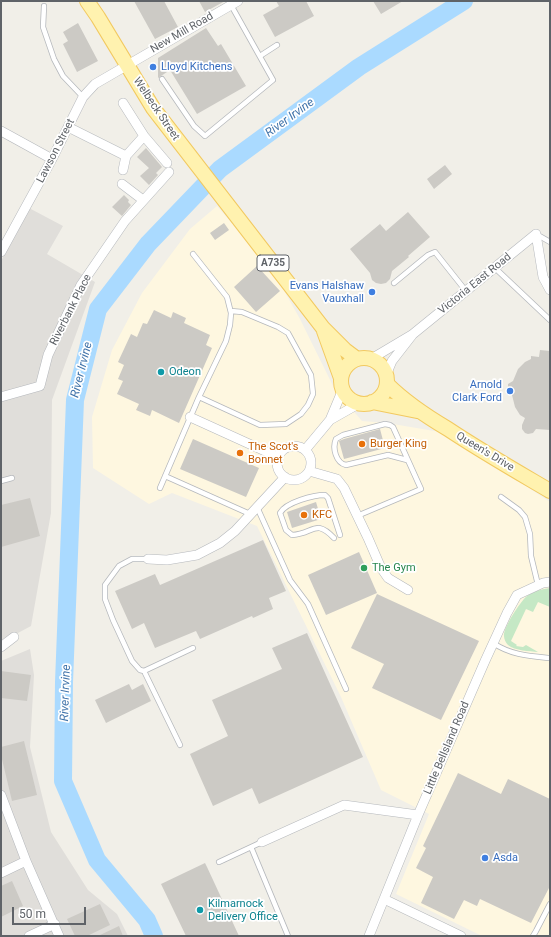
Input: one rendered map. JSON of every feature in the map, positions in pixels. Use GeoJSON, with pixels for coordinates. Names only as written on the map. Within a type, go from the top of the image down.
{"type":"FeatureCollection","features":[{"type":"Feature","properties":{"kind":"main road","name":"A735"},"geometry":{"type":"LineString","coordinates":[[87,1],[127,65]]}},
{"type":"Feature","properties":{"kind":"main road","name":"Welbeck Street"},"geometry":{"type":"LineString","coordinates":[[127,65],[153,108],[323,328]]}},
{"type":"Feature","properties":{"kind":"main road","name":"A735"},"geometry":{"type":"LineString","coordinates":[[323,328],[345,350],[380,365],[386,379]]}},
{"type":"Feature","properties":{"kind":"main road","name":"A735"},"geometry":{"type":"LineString","coordinates":[[323,328],[347,396],[353,401],[366,403]]}},
{"type":"Feature","properties":{"kind":"main road"},"geometry":{"type":"LineString","coordinates":[[342,384],[346,366],[364,359]]}},
{"type":"Feature","properties":{"kind":"main road"},"geometry":{"type":"LineString","coordinates":[[366,403],[382,395],[386,379]]}},
{"type":"Feature","properties":{"kind":"main road","name":"Queen's Drive"},"geometry":{"type":"LineString","coordinates":[[386,379],[397,393],[422,412],[466,441],[550,491]]}},
{"type":"Feature","properties":{"kind":"main road","name":"Queen's Drive"},"geometry":{"type":"LineString","coordinates":[[366,403],[422,412]]}},
{"type":"Feature","properties":{"kind":"street","name":"New Mill Road"},"geometry":{"type":"LineString","coordinates":[[127,65],[234,3]]}},
{"type":"Feature","properties":{"kind":"street","name":"Lawson Street"},"geometry":{"type":"LineString","coordinates":[[1,252],[52,159],[83,97],[95,84],[127,65]]}},
{"type":"Feature","properties":{"kind":"street"},"geometry":{"type":"LineString","coordinates":[[123,103],[144,136],[126,156],[123,170]]}},
{"type":"Feature","properties":{"kind":"street"},"geometry":{"type":"LineString","coordinates":[[68,127],[126,156]]}},
{"type":"Feature","properties":{"kind":"street"},"geometry":{"type":"LineString","coordinates":[[1,131],[52,159]]}},
{"type":"Feature","properties":{"kind":"street","name":"Riverbank Place"},"geometry":{"type":"LineString","coordinates":[[1,397],[40,386],[48,356],[81,285],[124,221],[143,200],[168,168],[144,136]]}},
{"type":"Feature","properties":{"kind":"street"},"geometry":{"type":"LineString","coordinates":[[122,184],[143,200]]}},
{"type":"Feature","properties":{"kind":"street"},"geometry":{"type":"LineString","coordinates":[[536,234],[543,277],[550,290]]}},
{"type":"Feature","properties":{"kind":"street","name":"Victoria East Road"},"geometry":{"type":"LineString","coordinates":[[364,359],[413,334],[536,234]]}},
{"type":"Feature","properties":{"kind":"street","name":"Victoria East Road"},"geometry":{"type":"LineString","coordinates":[[386,379],[392,361],[413,334]]}},
{"type":"Feature","properties":{"kind":"street"},"geometry":{"type":"LineString","coordinates":[[306,450],[330,420],[342,384]]}},
{"type":"Feature","properties":{"kind":"street"},"geometry":{"type":"LineString","coordinates":[[330,420],[366,403]]}},
{"type":"Feature","properties":{"kind":"street"},"geometry":{"type":"LineString","coordinates":[[190,417],[278,457]]}},
{"type":"Feature","properties":{"kind":"street"},"geometry":{"type":"LineString","coordinates":[[296,446],[306,450],[311,460],[310,470],[302,478],[296,480],[285,477],[278,468],[278,457],[290,447],[296,446]]}},
{"type":"Feature","properties":{"kind":"street"},"geometry":{"type":"LineString","coordinates":[[310,470],[337,479],[344,488],[381,568],[388,578],[408,590]]}},
{"type":"Feature","properties":{"kind":"street"},"geometry":{"type":"LineString","coordinates":[[148,559],[167,560],[197,555],[220,543],[235,531],[285,477]]}},
{"type":"Feature","properties":{"kind":"street","name":"Little Bellsland Road"},"geometry":{"type":"LineString","coordinates":[[369,936],[418,815],[493,644],[518,595],[538,585],[550,582]]}},
{"type":"Feature","properties":{"kind":"street"},"geometry":{"type":"LineString","coordinates":[[1,647],[14,637]]}},
{"type":"Feature","properties":{"kind":"street"},"geometry":{"type":"LineString","coordinates":[[1,795],[26,861],[59,936]]}},
{"type":"Feature","properties":{"kind":"street"},"geometry":{"type":"LineString","coordinates":[[262,842],[344,805],[418,815]]}},
{"type":"Feature","properties":{"kind":"street"},"geometry":{"type":"LineString","coordinates":[[1,873],[26,861]]}},
{"type":"Feature","properties":{"kind":"street"},"geometry":{"type":"LineString","coordinates":[[384,899],[460,936]]}},
{"type":"Feature","properties":{"kind":"street"},"geometry":{"type":"LineString","coordinates":[[29,936],[55,924]]}},
{"type":"Feature","properties":{"kind":"lane"},"geometry":{"type":"LineString","coordinates":[[162,79],[194,126],[205,136],[273,80],[234,3]]}},
{"type":"Feature","properties":{"kind":"lane"},"geometry":{"type":"LineString","coordinates":[[44,6],[43,27],[54,59],[63,76],[83,97]]}},
{"type":"Feature","properties":{"kind":"lane"},"geometry":{"type":"LineString","coordinates":[[260,56],[277,45]]}},
{"type":"Feature","properties":{"kind":"lane"},"geometry":{"type":"LineString","coordinates":[[536,234],[550,242]]}},
{"type":"Feature","properties":{"kind":"lane"},"geometry":{"type":"LineString","coordinates":[[394,283],[428,255],[435,252],[466,291]]}},
{"type":"Feature","properties":{"kind":"lane"},"geometry":{"type":"LineString","coordinates":[[160,488],[190,417],[226,341],[230,325],[231,311],[225,293],[193,254]]}},
{"type":"Feature","properties":{"kind":"lane"},"geometry":{"type":"LineString","coordinates":[[495,268],[550,320]]}},
{"type":"Feature","properties":{"kind":"lane"},"geometry":{"type":"LineString","coordinates":[[199,397],[260,425],[286,424],[300,414],[308,405],[313,394],[311,375],[288,332],[242,312],[231,311]]}},
{"type":"Feature","properties":{"kind":"lane"},"geometry":{"type":"LineString","coordinates":[[357,516],[421,489],[396,434],[390,425],[385,424],[338,437],[334,442],[334,445],[338,460],[342,464],[346,465],[388,455],[407,460]]}},
{"type":"Feature","properties":{"kind":"lane"},"geometry":{"type":"LineString","coordinates":[[165,476],[250,514]]}},
{"type":"Feature","properties":{"kind":"lane"},"geometry":{"type":"LineString","coordinates":[[1,481],[12,478]]}},
{"type":"Feature","properties":{"kind":"lane"},"geometry":{"type":"LineString","coordinates":[[334,538],[326,530],[319,527],[292,535],[286,530],[280,513],[283,508],[288,505],[325,494],[328,498],[340,535]]}},
{"type":"Feature","properties":{"kind":"lane"},"geometry":{"type":"LineString","coordinates":[[501,497],[519,510],[525,517],[530,534],[531,556],[538,585]]}},
{"type":"Feature","properties":{"kind":"lane"},"geometry":{"type":"LineString","coordinates":[[257,507],[290,580],[308,604],[346,688]]}},
{"type":"Feature","properties":{"kind":"lane"},"geometry":{"type":"LineString","coordinates":[[148,559],[132,559],[119,566],[105,585],[105,599],[132,661],[140,670],[144,671],[180,745]]}},
{"type":"Feature","properties":{"kind":"lane"},"geometry":{"type":"LineString","coordinates":[[493,644],[515,654],[550,658]]}},
{"type":"Feature","properties":{"kind":"lane"},"geometry":{"type":"LineString","coordinates":[[144,671],[193,648]]}},
{"type":"Feature","properties":{"kind":"lane"},"geometry":{"type":"LineString","coordinates":[[219,862],[262,842]]}},
{"type":"Feature","properties":{"kind":"lane"},"geometry":{"type":"LineString","coordinates":[[251,847],[286,935]]}},
{"type":"Feature","properties":{"kind":"lane"},"geometry":{"type":"LineString","coordinates":[[532,936],[550,904]]}},
{"type":"Feature","properties":{"kind":"shaded area"},"geometry":{"type":"Polygon","coordinates":[[[217,206],[273,271],[300,319],[335,390],[362,421],[387,423],[446,433],[550,502],[550,936],[482,936],[396,894],[429,814],[381,790],[341,697],[257,526],[172,493],[149,504],[93,468],[92,417],[112,350],[142,293],[190,229],[217,206]]]}},
{"type":"Feature","properties":{"kind":"shaded area"},"geometry":{"type":"Polygon","coordinates":[[[29,208],[63,226],[47,254],[95,282],[52,400],[51,513],[31,626],[1,642],[1,261],[29,208]]]}},
{"type":"Feature","properties":{"kind":"shaded area"},"geometry":{"type":"Polygon","coordinates":[[[30,649],[34,675],[30,747],[51,832],[88,890],[117,914],[128,936],[1,936],[1,661],[30,649]]]}},
{"type":"Feature","properties":{"kind":"green space"},"geometry":{"type":"Polygon","coordinates":[[[550,588],[550,607],[538,602],[533,612],[526,609],[511,641],[517,645],[516,646],[523,647],[526,645],[538,652],[518,650],[508,645],[504,638],[504,632],[512,615],[520,604],[532,593],[550,588]]]}},
{"type":"Feature","properties":{"kind":"building"},"geometry":{"type":"Polygon","coordinates":[[[134,1],[164,1],[178,27],[155,39],[134,1]]]}},
{"type":"Feature","properties":{"kind":"building"},"geometry":{"type":"Polygon","coordinates":[[[199,1],[225,1],[205,12],[199,1]]]}},
{"type":"Feature","properties":{"kind":"building"},"geometry":{"type":"Polygon","coordinates":[[[276,1],[306,1],[314,16],[275,37],[263,15],[279,6],[276,1]]]}},
{"type":"Feature","properties":{"kind":"building"},"geometry":{"type":"Polygon","coordinates":[[[373,1],[403,1],[381,14],[373,1]]]}},
{"type":"Feature","properties":{"kind":"building"},"geometry":{"type":"Polygon","coordinates":[[[78,23],[98,61],[77,72],[63,44],[68,41],[63,32],[78,23]]]}},
{"type":"Feature","properties":{"kind":"building"},"geometry":{"type":"Polygon","coordinates":[[[206,28],[218,46],[221,44],[246,86],[197,114],[170,70],[158,78],[158,58],[206,28]]]}},
{"type":"Feature","properties":{"kind":"building"},"geometry":{"type":"Polygon","coordinates":[[[146,148],[162,167],[156,173],[158,175],[149,185],[140,176],[149,168],[137,157],[146,148]]]}},
{"type":"Feature","properties":{"kind":"building"},"geometry":{"type":"Polygon","coordinates":[[[445,165],[452,174],[434,189],[427,179],[445,165]]]}},
{"type":"Feature","properties":{"kind":"building"},"geometry":{"type":"Polygon","coordinates":[[[124,195],[129,200],[128,202],[131,205],[122,216],[112,207],[124,195]]]}},
{"type":"Feature","properties":{"kind":"building"},"geometry":{"type":"Polygon","coordinates":[[[408,212],[430,237],[392,271],[390,279],[386,283],[376,283],[372,280],[370,273],[350,249],[380,224],[386,231],[408,212]]]}},
{"type":"Feature","properties":{"kind":"building"},"geometry":{"type":"Polygon","coordinates":[[[224,223],[229,230],[215,240],[210,233],[224,223]]]}},
{"type":"Feature","properties":{"kind":"building"},"geometry":{"type":"Polygon","coordinates":[[[257,266],[280,291],[256,312],[234,287],[257,266]]]}},
{"type":"Feature","properties":{"kind":"building","name":"Odeon"},"geometry":{"type":"Polygon","coordinates":[[[154,310],[171,318],[173,312],[186,318],[184,323],[210,335],[206,345],[212,348],[179,423],[152,410],[150,416],[136,410],[139,404],[117,394],[123,381],[118,379],[124,365],[118,362],[131,334],[137,337],[143,323],[147,324],[154,310]]]}},
{"type":"Feature","properties":{"kind":"building"},"geometry":{"type":"Polygon","coordinates":[[[540,350],[550,351],[550,430],[536,429],[533,433],[528,434],[522,429],[525,418],[520,415],[515,407],[512,395],[508,390],[508,384],[513,381],[518,369],[525,362],[531,359],[531,356],[539,357],[540,350]]]}},
{"type":"Feature","properties":{"kind":"building","name":"Burger King"},"geometry":{"type":"Polygon","coordinates":[[[380,429],[385,448],[344,459],[339,441],[380,429]]]}},
{"type":"Feature","properties":{"kind":"building"},"geometry":{"type":"Polygon","coordinates":[[[193,439],[259,468],[246,497],[180,469],[193,439]]]}},
{"type":"Feature","properties":{"kind":"building"},"geometry":{"type":"Polygon","coordinates":[[[30,498],[40,536],[1,547],[1,505],[30,498]]]}},
{"type":"Feature","properties":{"kind":"building","name":"KFC"},"geometry":{"type":"Polygon","coordinates":[[[316,502],[321,519],[292,528],[287,512],[316,502]]]}},
{"type":"Feature","properties":{"kind":"building"},"geometry":{"type":"Polygon","coordinates":[[[263,540],[286,591],[269,598],[273,609],[253,618],[252,616],[200,639],[196,631],[155,648],[144,623],[132,629],[115,591],[155,574],[160,585],[263,540]]]}},
{"type":"Feature","properties":{"kind":"building"},"geometry":{"type":"Polygon","coordinates":[[[359,552],[377,593],[326,615],[308,575],[359,552]]]}},
{"type":"Feature","properties":{"kind":"building"},"geometry":{"type":"Polygon","coordinates":[[[377,594],[479,641],[441,720],[372,688],[384,664],[351,648],[377,594]]]}},
{"type":"Feature","properties":{"kind":"building"},"geometry":{"type":"Polygon","coordinates":[[[307,633],[363,757],[259,804],[252,788],[213,806],[190,754],[228,736],[212,700],[282,669],[272,648],[307,633]]]}},
{"type":"Feature","properties":{"kind":"building"},"geometry":{"type":"Polygon","coordinates":[[[1,671],[31,675],[27,701],[1,698],[1,671]]]}},
{"type":"Feature","properties":{"kind":"building"},"geometry":{"type":"Polygon","coordinates":[[[129,684],[132,690],[143,684],[151,701],[106,723],[95,700],[129,684]]]}},
{"type":"Feature","properties":{"kind":"building"},"geometry":{"type":"Polygon","coordinates":[[[24,741],[37,795],[12,801],[1,755],[1,747],[24,741]]]}},
{"type":"Feature","properties":{"kind":"building","name":"Asda"},"geometry":{"type":"Polygon","coordinates":[[[458,773],[501,794],[508,779],[550,799],[550,886],[531,923],[480,899],[477,906],[464,900],[454,919],[421,903],[433,877],[416,868],[426,848],[423,846],[458,773]]]}},
{"type":"Feature","properties":{"kind":"building","name":"Kilmarnock Delivery Office"},"geometry":{"type":"Polygon","coordinates":[[[205,863],[239,936],[186,936],[161,884],[205,863]]]}},
{"type":"Feature","properties":{"kind":"building"},"geometry":{"type":"Polygon","coordinates":[[[12,881],[23,906],[1,917],[1,886],[12,881]]]}},
{"type":"Feature","properties":{"kind":"building"},"geometry":{"type":"Polygon","coordinates":[[[100,904],[110,925],[87,936],[75,936],[67,919],[100,904]]]}},
{"type":"Feature","properties":{"kind":"building"},"geometry":{"type":"Polygon","coordinates":[[[119,926],[123,936],[98,936],[119,926]]]}},
{"type":"Feature","properties":{"kind":"waterway","name":"River Irvine"},"geometry":{"type":"LineString","coordinates":[[154,936],[147,920],[97,860],[63,781],[64,682],[75,400],[98,309],[148,244],[220,169],[359,67],[464,1]]}},
{"type":"Feature","properties":{"kind":"place","name":"Lloyd Kitchens"},"geometry":{"type":"Point","coordinates":[153,67]}},
{"type":"Feature","properties":{"kind":"place","name":"Evans Halshaw Vauxhall"},"geometry":{"type":"Point","coordinates":[372,292]}},
{"type":"Feature","properties":{"kind":"place","name":"Odeon"},"geometry":{"type":"Point","coordinates":[161,372]}},
{"type":"Feature","properties":{"kind":"place","name":"Arnold Clark Ford"},"geometry":{"type":"Point","coordinates":[510,391]}},
{"type":"Feature","properties":{"kind":"place","name":"Burger King"},"geometry":{"type":"Point","coordinates":[362,444]}},
{"type":"Feature","properties":{"kind":"place","name":"The Scot's Bonnet"},"geometry":{"type":"Point","coordinates":[240,453]}},
{"type":"Feature","properties":{"kind":"place","name":"KFC"},"geometry":{"type":"Point","coordinates":[304,515]}},
{"type":"Feature","properties":{"kind":"place","name":"The Gym"},"geometry":{"type":"Point","coordinates":[364,568]}},
{"type":"Feature","properties":{"kind":"place","name":"Asda"},"geometry":{"type":"Point","coordinates":[485,858]}},
{"type":"Feature","properties":{"kind":"place","name":"Kilmarnock Delivery Office"},"geometry":{"type":"Point","coordinates":[200,910]}}]}
